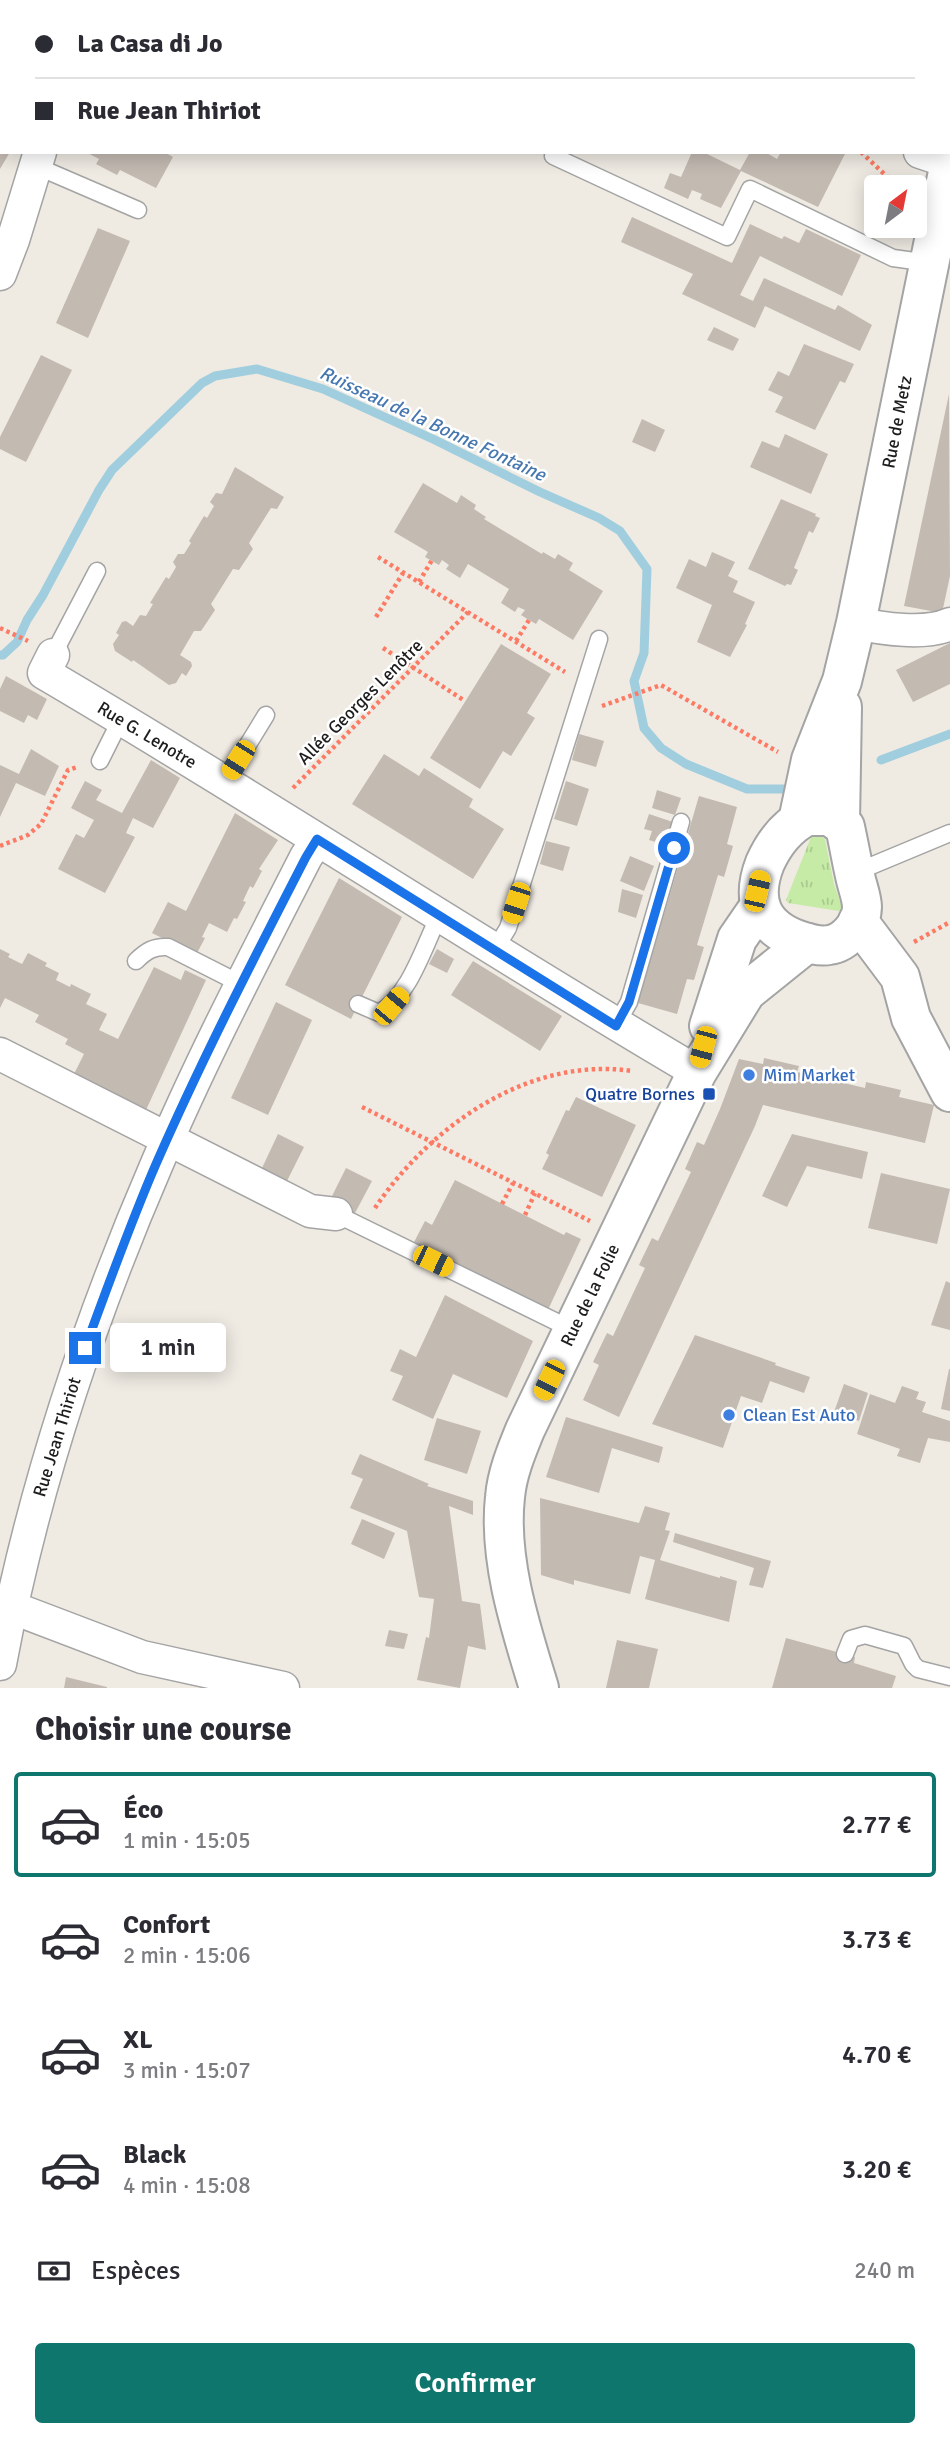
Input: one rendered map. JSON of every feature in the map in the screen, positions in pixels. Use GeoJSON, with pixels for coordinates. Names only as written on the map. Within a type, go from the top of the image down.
{"type":"FeatureCollection","features":[{"type":"Feature","properties":{"kind":"street"},"geometry":{"type":"LineString","coordinates":[[0,274],[11,204],[38,159]]}},
{"type":"Feature","properties":{"kind":"street","name":"Rue de Metz"},"geometry":{"type":"LineString","coordinates":[[797,821],[811,760],[842,681],[856,624],[929,263],[944,162]]}},
{"type":"Feature","properties":{"kind":"street"},"geometry":{"type":"LineString","coordinates":[[856,624],[937,629],[950,624]]}},
{"type":"Feature","properties":{"kind":"street","name":"Rue G. Lenotre"},"geometry":{"type":"LineString","coordinates":[[53,655],[44,673],[225,782],[616,1026],[697,1072]]}},
{"type":"Feature","properties":{"kind":"street","name":"Rue de Metz"},"geometry":{"type":"LineString","coordinates":[[840,822],[842,681]]}},
{"type":"Feature","properties":{"kind":"street"},"geometry":{"type":"LineString","coordinates":[[818,944],[841,941],[858,921],[862,907],[845,827],[830,816],[807,816],[784,832],[766,861],[757,891],[760,907],[769,922],[785,935],[818,944],[867,973],[911,1018]]}},
{"type":"Feature","properties":{"kind":"street","name":"Rue Jean Thiriot"},"geometry":{"type":"LineString","coordinates":[[0,1664],[5,1605],[68,1393],[118,1256],[168,1139],[241,985],[317,839]]}},
{"type":"Feature","properties":{"kind":"street","name":"Rue de la Folie"},"geometry":{"type":"LineString","coordinates":[[697,1072],[737,939],[760,907]]}},
{"type":"Feature","properties":{"kind":"street"},"geometry":{"type":"LineString","coordinates":[[858,921],[900,976],[911,1018],[948,1084]]}},
{"type":"Feature","properties":{"kind":"street","name":"Rue de la Folie"},"geometry":{"type":"LineString","coordinates":[[539,1688],[517,1614],[512,1587],[505,1498],[513,1461],[525,1430],[697,1072],[747,992],[818,944]]}},
{"type":"Feature","properties":{"kind":"street"},"geometry":{"type":"LineString","coordinates":[[0,1054],[310,1211],[349,1220]]}},
{"type":"Feature","properties":{"kind":"street"},"geometry":{"type":"LineString","coordinates":[[5,1605],[142,1657],[284,1688]]}},
{"type":"Feature","properties":{"kind":"lane"},"geometry":{"type":"LineString","coordinates":[[553,156],[727,237],[750,188],[893,258],[929,263]]}},
{"type":"Feature","properties":{"kind":"lane"},"geometry":{"type":"LineString","coordinates":[[38,159],[138,210]]}},
{"type":"Feature","properties":{"kind":"lane"},"geometry":{"type":"LineString","coordinates":[[53,655],[97,571]]}},
{"type":"Feature","properties":{"kind":"lane"},"geometry":{"type":"LineString","coordinates":[[494,951],[508,928],[599,639]]}},
{"type":"Feature","properties":{"kind":"lane"},"geometry":{"type":"LineString","coordinates":[[225,782],[266,715]]}},
{"type":"Feature","properties":{"kind":"lane"},"geometry":{"type":"LineString","coordinates":[[100,761],[121,719]]}},
{"type":"Feature","properties":{"kind":"lane"},"geometry":{"type":"LineString","coordinates":[[616,1026],[629,1002],[681,822]]}},
{"type":"Feature","properties":{"kind":"lane"},"geometry":{"type":"LineString","coordinates":[[854,873],[950,833]]}},
{"type":"Feature","properties":{"kind":"lane"},"geometry":{"type":"LineString","coordinates":[[358,1004],[379,1013],[391,1006],[401,995],[439,916]]}},
{"type":"Feature","properties":{"kind":"lane"},"geometry":{"type":"LineString","coordinates":[[136,961],[146,951],[168,947],[241,985]]}},
{"type":"Feature","properties":{"kind":"lane"},"geometry":{"type":"LineString","coordinates":[[349,1220],[573,1330]]}},
{"type":"Feature","properties":{"kind":"lane"},"geometry":{"type":"LineString","coordinates":[[845,1654],[851,1639],[865,1635],[904,1646],[918,1669],[950,1677]]}},
{"type":"Feature","properties":{"kind":"path"},"geometry":{"type":"LineString","coordinates":[[863,154],[885,175]]}},
{"type":"Feature","properties":{"kind":"path"},"geometry":{"type":"LineString","coordinates":[[378,557],[570,675],[561,699],[590,710],[661,685],[790,759],[811,760]]}},
{"type":"Feature","properties":{"kind":"path"},"geometry":{"type":"LineString","coordinates":[[419,582],[432,560]]}},
{"type":"Feature","properties":{"kind":"path"},"geometry":{"type":"LineString","coordinates":[[376,617],[403,573]]}},
{"type":"Feature","properties":{"kind":"path","name":"Allée Georges Lenôtre"},"geometry":{"type":"LineString","coordinates":[[270,810],[328,755],[468,612]]}},
{"type":"Feature","properties":{"kind":"path"},"geometry":{"type":"LineString","coordinates":[[516,641],[529,620]]}},
{"type":"Feature","properties":{"kind":"path"},"geometry":{"type":"LineString","coordinates":[[0,628],[24,639]]}},
{"type":"Feature","properties":{"kind":"path"},"geometry":{"type":"LineString","coordinates":[[383,648],[466,701]]}},
{"type":"Feature","properties":{"kind":"path"},"geometry":{"type":"LineString","coordinates":[[0,846],[27,835],[41,824],[68,770],[100,761]]}},
{"type":"Feature","properties":{"kind":"path"},"geometry":{"type":"LineString","coordinates":[[349,1220],[386,1191],[431,1141],[506,1091],[575,1072],[614,1069],[648,1073],[661,1051]]}},
{"type":"Feature","properties":{"kind":"path"},"geometry":{"type":"LineString","coordinates":[[362,1107],[618,1235]]}},
{"type":"Feature","properties":{"kind":"path"},"geometry":{"type":"LineString","coordinates":[[502,1204],[513,1183]]}},
{"type":"Feature","properties":{"kind":"path"},"geometry":{"type":"LineString","coordinates":[[524,1214],[535,1194]]}},
{"type":"Feature","properties":{"kind":"green space"},"geometry":{"type":"Polygon","coordinates":[[[818,833],[825,839],[834,884],[842,907],[839,911],[788,903],[786,900],[811,837],[818,833]]]}},
{"type":"Feature","properties":{"kind":"building"},"geometry":{"type":"Polygon","coordinates":[[[0,154],[9,154],[0,169],[0,154]]]}},
{"type":"Feature","properties":{"kind":"building"},"geometry":{"type":"Polygon","coordinates":[[[90,154],[168,154],[173,157],[156,188],[120,170],[117,175],[96,164],[99,159],[90,154]]]}},
{"type":"Feature","properties":{"kind":"building"},"geometry":{"type":"Polygon","coordinates":[[[691,154],[707,154],[740,170],[749,154],[768,154],[777,159],[780,154],[845,154],[818,207],[741,171],[721,208],[700,199],[702,194],[692,190],[688,199],[664,188],[670,173],[681,177],[691,154]]]}},
{"type":"Feature","properties":{"kind":"building"},"geometry":{"type":"Polygon","coordinates":[[[632,217],[732,263],[750,224],[782,239],[784,236],[799,243],[806,229],[861,255],[842,296],[760,256],[740,295],[753,301],[764,278],[835,310],[838,305],[872,325],[860,351],[765,306],[755,328],[682,294],[693,274],[621,242],[632,217]]]}},
{"type":"Feature","properties":{"kind":"building"},"geometry":{"type":"Polygon","coordinates":[[[98,228],[130,241],[88,338],[56,323],[98,228]]]}},
{"type":"Feature","properties":{"kind":"building"},"geometry":{"type":"Polygon","coordinates":[[[714,327],[739,339],[733,351],[707,340],[714,327]]]}},
{"type":"Feature","properties":{"kind":"building"},"geometry":{"type":"Polygon","coordinates":[[[804,344],[854,364],[845,383],[840,381],[815,430],[775,412],[783,397],[768,390],[778,371],[789,376],[804,344]]]}},
{"type":"Feature","properties":{"kind":"building"},"geometry":{"type":"Polygon","coordinates":[[[41,355],[72,370],[26,462],[0,449],[0,437],[41,355]]]}},
{"type":"Feature","properties":{"kind":"building"},"geometry":{"type":"Polygon","coordinates":[[[949,394],[950,576],[942,613],[904,606],[949,394]]]}},
{"type":"Feature","properties":{"kind":"building"},"geometry":{"type":"Polygon","coordinates":[[[642,419],[665,430],[655,452],[632,442],[642,419]]]}},
{"type":"Feature","properties":{"kind":"building"},"geometry":{"type":"Polygon","coordinates":[[[785,434],[828,454],[811,494],[750,467],[762,441],[779,448],[785,434]]]}},
{"type":"Feature","properties":{"kind":"building"},"geometry":{"type":"Polygon","coordinates":[[[235,467],[284,497],[277,509],[271,508],[249,543],[253,549],[239,570],[233,569],[211,604],[215,610],[201,631],[194,631],[180,655],[191,662],[192,666],[186,676],[182,673],[176,683],[169,685],[115,651],[113,644],[119,635],[116,633],[122,622],[126,621],[133,626],[140,615],[146,616],[153,604],[150,603],[166,577],[169,579],[176,567],[173,562],[178,554],[184,554],[204,516],[207,518],[214,506],[210,502],[216,493],[222,494],[235,467]]]}},
{"type":"Feature","properties":{"kind":"building"},"geometry":{"type":"Polygon","coordinates":[[[423,483],[457,503],[461,495],[476,505],[474,509],[486,517],[484,519],[542,554],[543,552],[555,559],[558,554],[573,563],[569,570],[603,591],[573,640],[539,619],[536,624],[521,615],[525,610],[518,607],[515,612],[501,603],[509,589],[468,564],[460,578],[446,569],[449,565],[442,560],[439,565],[425,557],[428,552],[394,532],[423,483]]]}},
{"type":"Feature","properties":{"kind":"building"},"geometry":{"type":"Polygon","coordinates":[[[781,499],[820,518],[813,533],[809,531],[794,568],[798,570],[791,585],[785,586],[748,569],[781,499]]]}},
{"type":"Feature","properties":{"kind":"building"},"geometry":{"type":"Polygon","coordinates":[[[712,552],[735,562],[728,576],[738,581],[733,592],[755,602],[745,624],[747,625],[730,657],[697,642],[712,605],[676,588],[689,559],[706,567],[712,552]]]}},
{"type":"Feature","properties":{"kind":"building"},"geometry":{"type":"Polygon","coordinates":[[[950,643],[950,684],[913,702],[896,670],[950,643]]]}},
{"type":"Feature","properties":{"kind":"building"},"geometry":{"type":"Polygon","coordinates":[[[501,644],[551,674],[527,713],[535,718],[511,756],[503,751],[480,789],[430,758],[501,644]]]}},
{"type":"Feature","properties":{"kind":"building"},"geometry":{"type":"Polygon","coordinates":[[[6,676],[47,699],[37,720],[28,715],[24,723],[0,711],[0,689],[6,676]]]}},
{"type":"Feature","properties":{"kind":"building"},"geometry":{"type":"Polygon","coordinates":[[[579,734],[604,741],[596,767],[572,760],[579,734]]]}},
{"type":"Feature","properties":{"kind":"building"},"geometry":{"type":"Polygon","coordinates":[[[31,749],[59,766],[45,796],[16,783],[0,817],[0,765],[19,774],[31,749]]]}},
{"type":"Feature","properties":{"kind":"building"},"geometry":{"type":"Polygon","coordinates":[[[384,754],[419,776],[424,768],[473,799],[469,807],[504,829],[473,879],[352,804],[384,754]]]}},
{"type":"Feature","properties":{"kind":"building"},"geometry":{"type":"Polygon","coordinates":[[[151,760],[180,778],[153,828],[133,818],[126,833],[135,837],[105,893],[58,869],[76,834],[84,838],[94,820],[71,808],[85,781],[102,790],[96,800],[122,813],[151,760]]]}},
{"type":"Feature","properties":{"kind":"building"},"geometry":{"type":"Polygon","coordinates":[[[566,781],[589,789],[577,826],[554,819],[566,781]]]}},
{"type":"Feature","properties":{"kind":"building"},"geometry":{"type":"Polygon","coordinates":[[[657,790],[681,798],[675,815],[652,808],[657,790]]]}},
{"type":"Feature","properties":{"kind":"building"},"geometry":{"type":"Polygon","coordinates":[[[699,796],[737,807],[727,844],[733,846],[724,877],[718,875],[697,945],[704,947],[694,980],[687,979],[677,1014],[638,1003],[699,796]]]}},
{"type":"Feature","properties":{"kind":"building"},"geometry":{"type":"Polygon","coordinates":[[[235,813],[278,840],[259,869],[262,871],[253,888],[250,886],[243,901],[246,902],[237,919],[234,918],[227,932],[209,923],[196,955],[152,933],[168,902],[186,911],[235,813]]]}},
{"type":"Feature","properties":{"kind":"building"},"geometry":{"type":"Polygon","coordinates":[[[649,814],[673,822],[668,837],[665,836],[662,844],[649,840],[652,831],[644,829],[649,814]]]}},
{"type":"Feature","properties":{"kind":"building"},"geometry":{"type":"Polygon","coordinates":[[[546,841],[570,847],[563,871],[540,864],[546,841]]]}},
{"type":"Feature","properties":{"kind":"building"},"geometry":{"type":"Polygon","coordinates":[[[630,856],[654,866],[644,891],[620,881],[630,856]]]}},
{"type":"Feature","properties":{"kind":"building"},"geometry":{"type":"Polygon","coordinates":[[[339,878],[402,917],[351,1019],[285,985],[339,878]]]}},
{"type":"Feature","properties":{"kind":"building"},"geometry":{"type":"Polygon","coordinates":[[[622,889],[643,895],[636,918],[618,912],[622,889]]]}},
{"type":"Feature","properties":{"kind":"building"},"geometry":{"type":"Polygon","coordinates":[[[0,949],[10,954],[8,957],[22,964],[28,953],[59,973],[56,980],[91,994],[86,1004],[107,1014],[99,1030],[118,1039],[154,967],[181,980],[185,970],[206,980],[146,1110],[74,1074],[84,1054],[65,1044],[68,1039],[35,1022],[39,1015],[5,998],[0,1008],[0,949]]]}},
{"type":"Feature","properties":{"kind":"building"},"geometry":{"type":"Polygon","coordinates":[[[437,949],[454,959],[447,973],[429,964],[437,949]]]}},
{"type":"Feature","properties":{"kind":"building"},"geometry":{"type":"Polygon","coordinates":[[[473,961],[562,1016],[540,1051],[451,995],[473,961]]]}},
{"type":"Feature","properties":{"kind":"building"},"geometry":{"type":"Polygon","coordinates":[[[276,1002],[312,1020],[268,1115],[231,1098],[276,1002]]]}},
{"type":"Feature","properties":{"kind":"building"},"geometry":{"type":"Polygon","coordinates":[[[764,1058],[799,1066],[797,1072],[865,1088],[866,1082],[901,1090],[899,1097],[934,1105],[925,1143],[763,1105],[619,1417],[583,1400],[599,1365],[593,1362],[607,1333],[613,1336],[645,1268],[639,1265],[652,1238],[658,1241],[691,1172],[685,1169],[697,1142],[704,1145],[739,1059],[763,1064],[764,1058]]]}},
{"type":"Feature","properties":{"kind":"building"},"geometry":{"type":"Polygon","coordinates":[[[576,1097],[636,1125],[602,1197],[542,1169],[549,1155],[546,1153],[566,1110],[569,1111],[576,1097]]]}},
{"type":"Feature","properties":{"kind":"building"},"geometry":{"type":"Polygon","coordinates":[[[278,1134],[304,1147],[287,1181],[262,1168],[278,1134]]]}},
{"type":"Feature","properties":{"kind":"building"},"geometry":{"type":"Polygon","coordinates":[[[792,1134],[868,1152],[862,1179],[807,1166],[787,1207],[762,1196],[792,1134]]]}},
{"type":"Feature","properties":{"kind":"building"},"geometry":{"type":"Polygon","coordinates":[[[346,1168],[372,1181],[354,1215],[329,1202],[346,1168]]]}},
{"type":"Feature","properties":{"kind":"building"},"geometry":{"type":"Polygon","coordinates":[[[881,1173],[950,1189],[937,1244],[868,1228],[881,1173]]]}},
{"type":"Feature","properties":{"kind":"building"},"geometry":{"type":"Polygon","coordinates":[[[455,1180],[564,1235],[566,1232],[581,1239],[547,1312],[413,1244],[425,1221],[432,1225],[455,1180]]]}},
{"type":"Feature","properties":{"kind":"building"},"geometry":{"type":"Polygon","coordinates":[[[946,1281],[950,1283],[950,1330],[931,1325],[946,1281]]]}},
{"type":"Feature","properties":{"kind":"building"},"geometry":{"type":"Polygon","coordinates":[[[445,1295],[533,1341],[507,1398],[453,1374],[433,1419],[392,1400],[403,1376],[390,1371],[400,1349],[416,1357],[445,1295]]]}},
{"type":"Feature","properties":{"kind":"building"},"geometry":{"type":"Polygon","coordinates":[[[695,1335],[810,1377],[804,1393],[770,1381],[762,1403],[741,1396],[723,1448],[652,1424],[695,1335]]]}},
{"type":"Feature","properties":{"kind":"building"},"geometry":{"type":"Polygon","coordinates":[[[950,1369],[950,1411],[941,1409],[950,1369]]]}},
{"type":"Feature","properties":{"kind":"building"},"geometry":{"type":"Polygon","coordinates":[[[844,1384],[868,1393],[859,1421],[834,1412],[844,1384]]]}},
{"type":"Feature","properties":{"kind":"building"},"geometry":{"type":"Polygon","coordinates":[[[902,1386],[919,1392],[916,1399],[926,1402],[922,1412],[950,1421],[950,1442],[928,1438],[920,1463],[897,1456],[900,1449],[857,1434],[870,1394],[895,1403],[902,1386]]]}},
{"type":"Feature","properties":{"kind":"building"},"geometry":{"type":"Polygon","coordinates":[[[566,1417],[663,1447],[659,1463],[612,1448],[599,1493],[546,1477],[566,1417]]]}},
{"type":"Feature","properties":{"kind":"building"},"geometry":{"type":"Polygon","coordinates":[[[437,1418],[481,1431],[467,1474],[424,1460],[437,1418]]]}},
{"type":"Feature","properties":{"kind":"building"},"geometry":{"type":"Polygon","coordinates":[[[360,1454],[429,1484],[427,1486],[473,1501],[473,1515],[449,1506],[462,1601],[480,1604],[486,1650],[468,1646],[460,1688],[417,1680],[426,1637],[429,1638],[434,1599],[419,1597],[407,1531],[350,1508],[363,1479],[351,1474],[360,1454]]]}},
{"type":"Feature","properties":{"kind":"building"},"geometry":{"type":"Polygon","coordinates":[[[540,1498],[639,1523],[645,1506],[670,1513],[665,1530],[670,1531],[660,1560],[737,1581],[729,1622],[645,1599],[655,1560],[640,1556],[630,1594],[574,1580],[574,1585],[541,1575],[540,1498]]]}},
{"type":"Feature","properties":{"kind":"building"},"geometry":{"type":"Polygon","coordinates":[[[362,1519],[395,1533],[384,1559],[351,1544],[362,1519]]]}},
{"type":"Feature","properties":{"kind":"building"},"geometry":{"type":"Polygon","coordinates":[[[675,1533],[771,1561],[763,1588],[749,1585],[754,1568],[673,1542],[675,1533]]]}},
{"type":"Feature","properties":{"kind":"building"},"geometry":{"type":"Polygon","coordinates":[[[389,1630],[408,1634],[404,1649],[385,1646],[389,1630]]]}},
{"type":"Feature","properties":{"kind":"building"},"geometry":{"type":"Polygon","coordinates":[[[786,1638],[855,1657],[854,1663],[896,1676],[892,1688],[772,1688],[786,1638]]]}},
{"type":"Feature","properties":{"kind":"building"},"geometry":{"type":"Polygon","coordinates":[[[617,1640],[658,1649],[649,1688],[606,1688],[617,1640]]]}},
{"type":"Feature","properties":{"kind":"building"},"geometry":{"type":"Polygon","coordinates":[[[66,1677],[107,1687],[107,1688],[64,1688],[66,1677]]]}},
{"type":"Feature","properties":{"kind":"waterway","name":"Ruisseau de la Bonne Fontaine"},"geometry":{"type":"LineString","coordinates":[[0,655],[17,642],[112,470],[202,383],[215,376],[257,369],[323,389],[599,518],[620,531],[647,569],[644,653],[634,681],[644,728],[661,748],[686,764],[747,789],[784,789]]}},
{"type":"Feature","properties":{"kind":"waterway","name":"Ruisseau de la Bonne Fontaine"},"geometry":{"type":"LineString","coordinates":[[881,760],[950,734]]}},
{"type":"Feature","properties":{"kind":"place","name":"Mim Market"},"geometry":{"type":"Point","coordinates":[749,1075]}},
{"type":"Feature","properties":{"kind":"place","name":"Quatre Bornes"},"geometry":{"type":"Point","coordinates":[709,1094]}},
{"type":"Feature","properties":{"kind":"place","name":"Clean Est Auto"},"geometry":{"type":"Point","coordinates":[729,1415]}},
{"type":"Feature","properties":{"kind":"route"},"geometry":{"type":"LineString","coordinates":[[85,1348],[118,1256],[168,1139],[241,985],[317,839],[616,1026],[629,1002],[674,848]]}}]}
